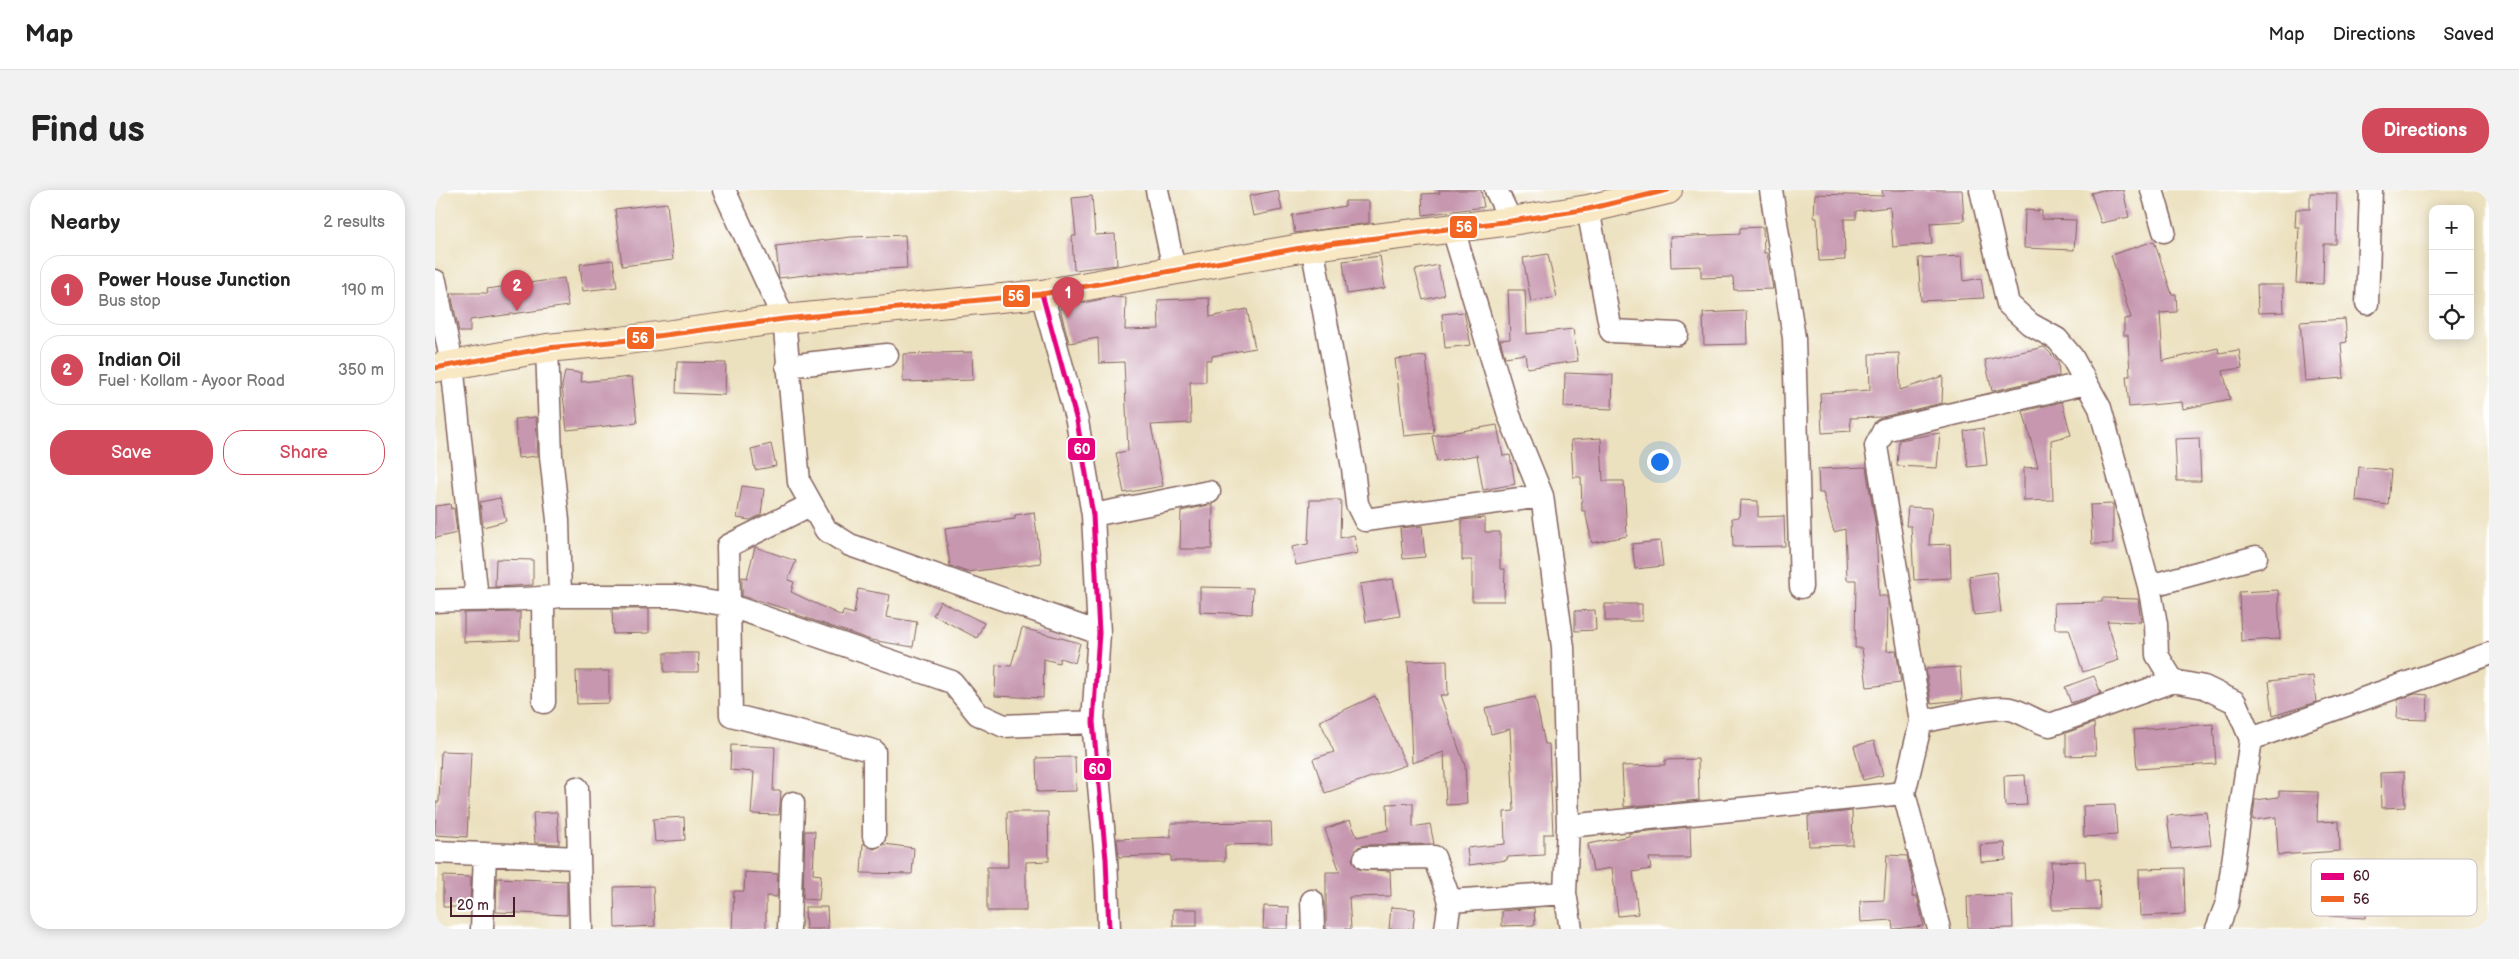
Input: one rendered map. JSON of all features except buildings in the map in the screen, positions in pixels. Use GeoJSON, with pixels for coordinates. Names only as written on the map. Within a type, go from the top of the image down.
{"type":"FeatureCollection","features":[{"type":"Feature","properties":{"kind":"main road"},"geometry":{"type":"LineString","coordinates":[[443,366],[547,348],[620,341],[784,319],[1042,294],[1174,269],[1312,246],[1511,221],[1588,208],[1667,190]]}},
{"type":"Feature","properties":{"kind":"street"},"geometry":{"type":"LineString","coordinates":[[724,190],[784,319],[799,482],[810,505],[826,530],[850,545],[1099,632]]}},
{"type":"Feature","properties":{"kind":"street"},"geometry":{"type":"LineString","coordinates":[[1157,190],[1174,269]]}},
{"type":"Feature","properties":{"kind":"street"},"geometry":{"type":"LineString","coordinates":[[1496,190],[1511,221]]}},
{"type":"Feature","properties":{"kind":"street"},"geometry":{"type":"LineString","coordinates":[[1771,190],[1794,338],[1801,587]]}},
{"type":"Feature","properties":{"kind":"street"},"geometry":{"type":"LineString","coordinates":[[1981,190],[2008,304],[2030,324],[2057,339],[2072,357],[2100,408],[2149,586],[2156,624],[2157,655],[2173,681]]}},
{"type":"Feature","properties":{"kind":"street"},"geometry":{"type":"LineString","coordinates":[[2152,190],[2164,231]]}},
{"type":"Feature","properties":{"kind":"street"},"geometry":{"type":"LineString","coordinates":[[2367,303],[2371,190]]}},
{"type":"Feature","properties":{"kind":"street"},"geometry":{"type":"LineString","coordinates":[[1588,208],[1611,331],[1677,334]]}},
{"type":"Feature","properties":{"kind":"street"},"geometry":{"type":"LineString","coordinates":[[1453,229],[1509,415],[1542,496],[1563,647],[1568,826],[1565,893],[1571,929]]}},
{"type":"Feature","properties":{"kind":"street"},"geometry":{"type":"LineString","coordinates":[[1312,246],[1353,468],[1357,504],[1365,520],[1542,496]]}},
{"type":"Feature","properties":{"kind":"street"},"geometry":{"type":"LineString","coordinates":[[435,281],[443,366],[477,598]]}},
{"type":"Feature","properties":{"kind":"street"},"geometry":{"type":"LineString","coordinates":[[1042,294],[1077,420],[1093,515],[1099,632],[1093,722],[1106,859],[1109,929]]}},
{"type":"Feature","properties":{"kind":"street"},"geometry":{"type":"LineString","coordinates":[[544,702],[558,520],[551,456],[547,348]]}},
{"type":"Feature","properties":{"kind":"street"},"geometry":{"type":"LineString","coordinates":[[787,366],[887,355]]}},
{"type":"Feature","properties":{"kind":"street"},"geometry":{"type":"LineString","coordinates":[[1939,929],[1904,793],[1921,722],[1876,446],[1884,430],[2086,383]]}},
{"type":"Feature","properties":{"kind":"street"},"geometry":{"type":"LineString","coordinates":[[1093,515],[1209,492]]}},
{"type":"Feature","properties":{"kind":"street"},"geometry":{"type":"LineString","coordinates":[[810,505],[728,546],[731,715],[874,752],[874,836]]}},
{"type":"Feature","properties":{"kind":"street"},"geometry":{"type":"LineString","coordinates":[[2149,586],[2256,557]]}},
{"type":"Feature","properties":{"kind":"street"},"geometry":{"type":"LineString","coordinates":[[435,602],[477,598],[676,596],[728,605],[952,682],[978,714],[1005,726],[1093,722]]}},
{"type":"Feature","properties":{"kind":"street"},"geometry":{"type":"LineString","coordinates":[[2251,739],[2489,654]]}},
{"type":"Feature","properties":{"kind":"street"},"geometry":{"type":"LineString","coordinates":[[1921,722],[1974,712],[2009,708],[2039,723],[2050,725],[2173,681],[2205,687],[2235,702],[2251,739],[2227,904],[2217,929]]}},
{"type":"Feature","properties":{"kind":"street"},"geometry":{"type":"LineString","coordinates":[[577,788],[581,929]]}},
{"type":"Feature","properties":{"kind":"street"},"geometry":{"type":"LineString","coordinates":[[1568,826],[1904,793]]}},
{"type":"Feature","properties":{"kind":"street"},"geometry":{"type":"LineString","coordinates":[[789,929],[793,803]]}},
{"type":"Feature","properties":{"kind":"street"},"geometry":{"type":"LineString","coordinates":[[435,852],[579,858]]}},
{"type":"Feature","properties":{"kind":"street"},"geometry":{"type":"LineString","coordinates":[[482,929],[485,854]]}},
{"type":"Feature","properties":{"kind":"street"},"geometry":{"type":"LineString","coordinates":[[1365,858],[1434,857],[1450,901],[1445,929]]}},
{"type":"Feature","properties":{"kind":"street"},"geometry":{"type":"LineString","coordinates":[[1450,901],[1565,893]]}},
{"type":"Feature","properties":{"kind":"street"},"geometry":{"type":"LineString","coordinates":[[1313,901],[1313,929]]}},
{"type":"Feature","properties":{"kind":"transit line","name":"56"},"geometry":{"type":"LineString","coordinates":[[435,368],[547,348],[620,341],[784,319],[1042,294],[1312,246],[1511,221],[1588,209],[1668,190]]}},
{"type":"Feature","properties":{"kind":"transit line","name":"60"},"geometry":{"type":"LineString","coordinates":[[1042,294],[1077,421],[1093,515],[1099,633],[1093,722],[1106,859],[1109,929]]}},
{"type":"Feature","properties":{"kind":"place","name":"Indian Oil"},"geometry":{"type":"Point","coordinates":[517,311]}},
{"type":"Feature","properties":{"kind":"place","name":"Power House Junction"},"geometry":{"type":"Point","coordinates":[1068,318]}}]}
